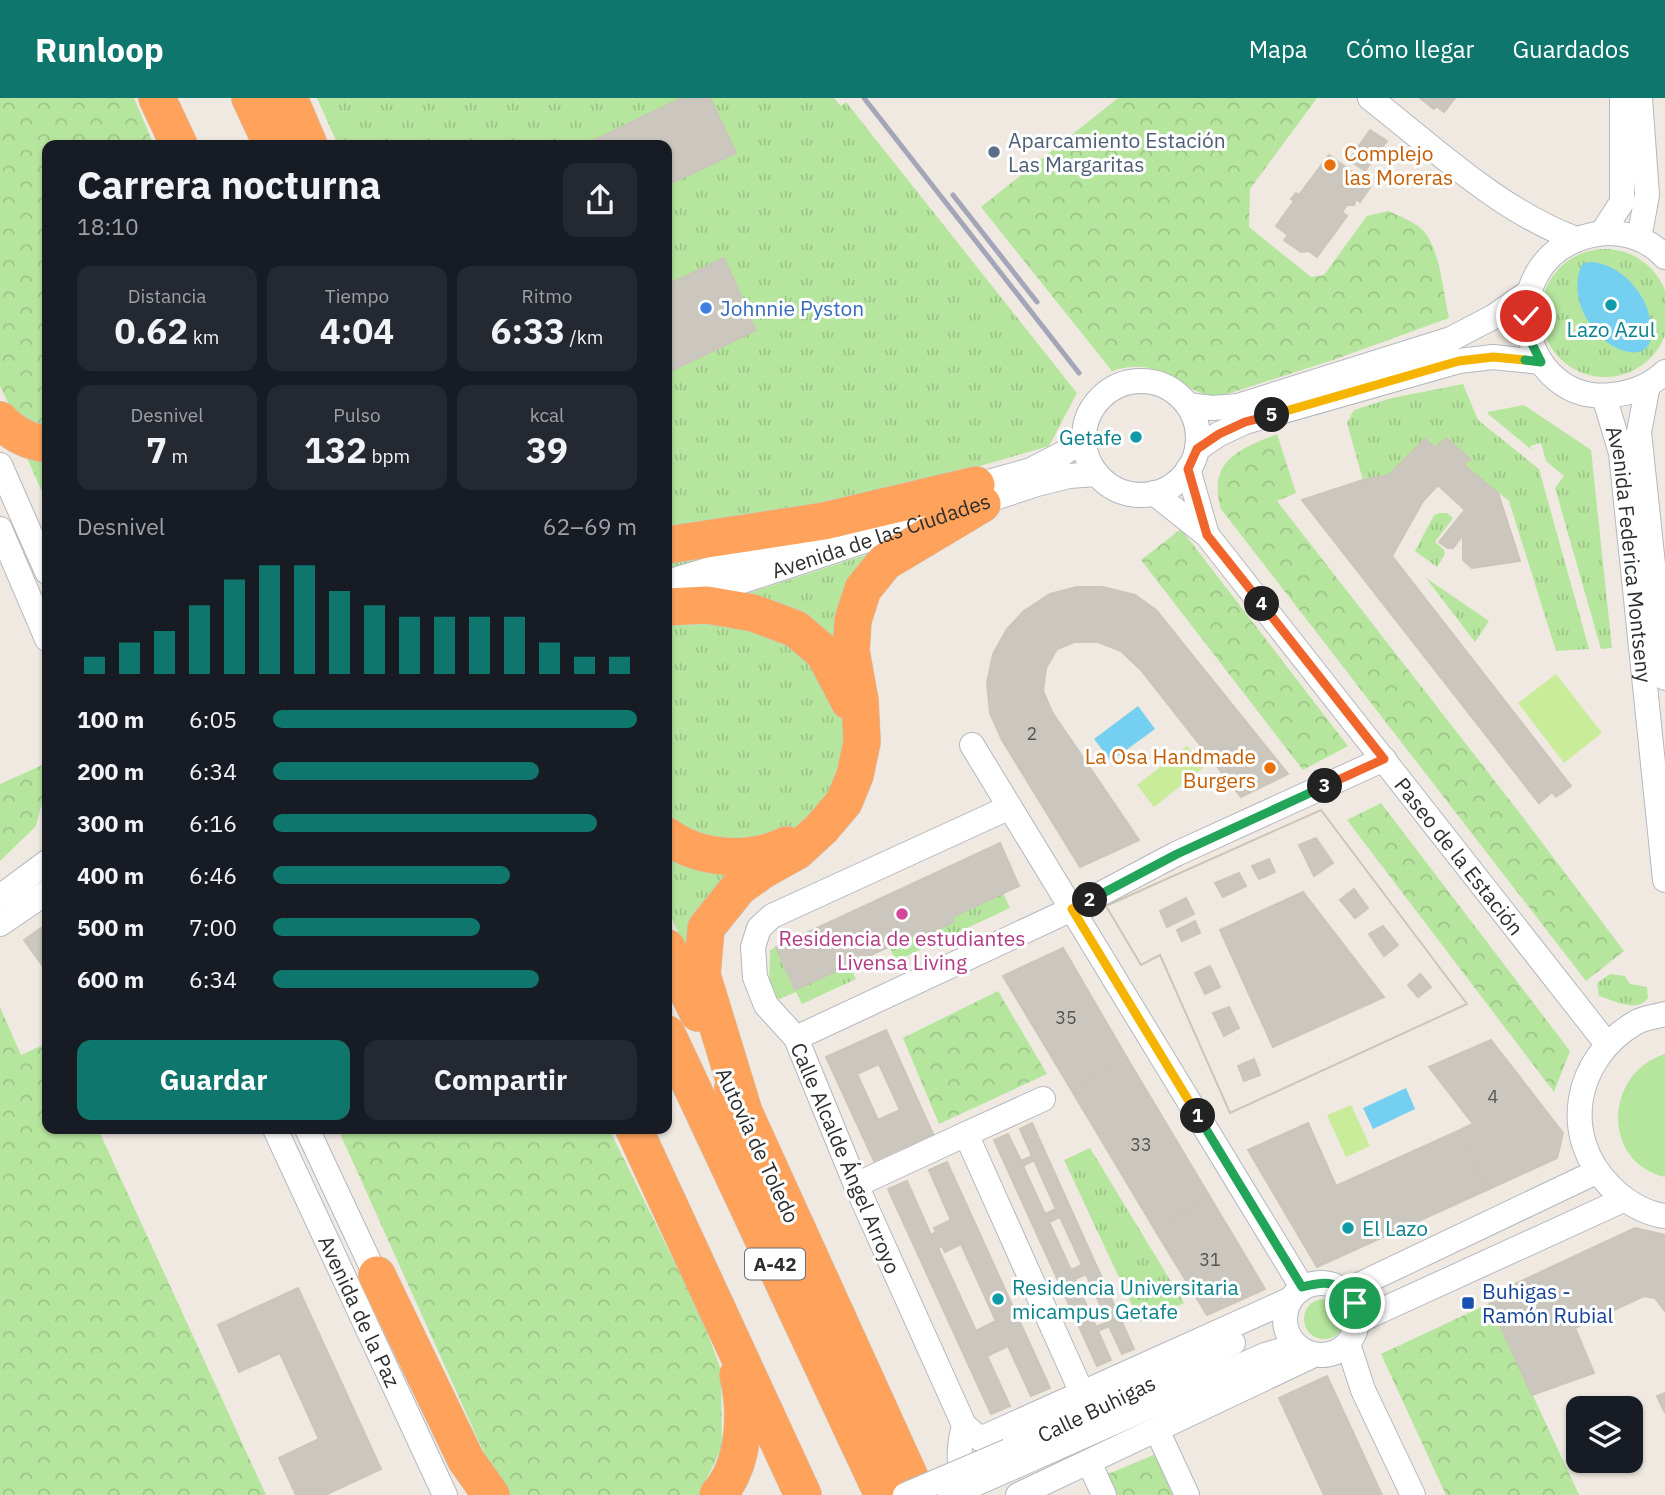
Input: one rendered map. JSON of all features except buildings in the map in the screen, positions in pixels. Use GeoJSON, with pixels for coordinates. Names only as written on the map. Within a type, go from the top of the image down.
{"type":"FeatureCollection","features":[{"type":"Feature","properties":{"kind":"highway"},"geometry":{"type":"LineString","coordinates":[[146,98],[161,140]]}},
{"type":"Feature","properties":{"kind":"highway"},"geometry":{"type":"LineString","coordinates":[[157,98],[177,140]]}},
{"type":"Feature","properties":{"kind":"highway"},"geometry":{"type":"LineString","coordinates":[[250,98],[270,140]]}},
{"type":"Feature","properties":{"kind":"highway"},"geometry":{"type":"LineString","coordinates":[[289,98],[307,140]]}},
{"type":"Feature","properties":{"kind":"highway"},"geometry":{"type":"LineString","coordinates":[[0,420],[10,431],[42,443]]}},
{"type":"Feature","properties":{"kind":"highway"},"geometry":{"type":"LineString","coordinates":[[672,544],[824,522],[979,494]]}},
{"type":"Feature","properties":{"kind":"highway"},"geometry":{"type":"LineString","coordinates":[[743,1109],[702,975],[706,928],[739,887],[797,851],[822,828],[844,802],[855,775],[862,742],[860,701],[851,651],[853,620],[863,589],[885,562],[979,494]]}},
{"type":"Feature","properties":{"kind":"highway"},"geometry":{"type":"LineString","coordinates":[[672,607],[707,605],[753,612],[796,629],[824,653],[845,690],[862,742]]}},
{"type":"Feature","properties":{"kind":"highway"},"geometry":{"type":"LineString","coordinates":[[672,840],[709,855],[745,857],[779,849],[822,828]]}},
{"type":"Feature","properties":{"kind":"highway","name":"Autovía de Toledo"},"geometry":{"type":"LineString","coordinates":[[672,959],[918,1495]]}},
{"type":"Feature","properties":{"kind":"highway","name":"Autovía de Toledo"},"geometry":{"type":"LineString","coordinates":[[672,1045],[883,1495]]}},
{"type":"Feature","properties":{"kind":"highway"},"geometry":{"type":"LineString","coordinates":[[636,1134],[803,1495]]}},
{"type":"Feature","properties":{"kind":"highway"},"geometry":{"type":"LineString","coordinates":[[377,1275],[466,1460],[491,1495]]}},
{"type":"Feature","properties":{"kind":"highway"},"geometry":{"type":"LineString","coordinates":[[718,1495],[725,1487],[739,1454],[743,1409],[739,1378],[722,1320]]}},
{"type":"Feature","properties":{"kind":"street"},"geometry":{"type":"LineString","coordinates":[[1370,98],[1513,209],[1576,239]]}},
{"type":"Feature","properties":{"kind":"street"},"geometry":{"type":"LineString","coordinates":[[1602,233],[1622,202],[1624,100]]}},
{"type":"Feature","properties":{"kind":"street"},"geometry":{"type":"LineString","coordinates":[[1624,100],[1647,195],[1639,239]]}},
{"type":"Feature","properties":{"kind":"street"},"geometry":{"type":"LineString","coordinates":[[1513,209],[1535,241],[1540,269]]}},
{"type":"Feature","properties":{"kind":"street"},"geometry":{"type":"LineString","coordinates":[[1656,379],[1627,394],[1604,396],[1569,386],[1558,380],[1541,362],[1530,340],[1526,316],[1529,292],[1540,269],[1555,251],[1576,239],[1602,233],[1621,233],[1652,245],[1665,257]]}},
{"type":"Feature","properties":{"kind":"street"},"geometry":{"type":"LineString","coordinates":[[1188,405],[1212,408],[1238,406],[1451,339],[1493,317],[1529,292]]}},
{"type":"Feature","properties":{"kind":"street"},"geometry":{"type":"LineString","coordinates":[[1193,459],[1198,433],[1195,419],[1188,405],[1175,392],[1160,384],[1142,380],[1124,383],[1108,391],[1095,404],[1086,420],[1084,438],[1087,457],[1097,474],[1108,485],[1139,495],[1154,493],[1174,484],[1193,459],[1219,434],[1245,422],[1459,361],[1493,357],[1541,362]]}},
{"type":"Feature","properties":{"kind":"street","name":"Avenida Federica Montseny"},"geometry":{"type":"LineString","coordinates":[[1656,379],[1639,432],[1665,678]]}},
{"type":"Feature","properties":{"kind":"street","name":"Avenida Federica Montseny"},"geometry":{"type":"LineString","coordinates":[[1604,396],[1621,453],[1665,880]]}},
{"type":"Feature","properties":{"kind":"street","name":"Avenida de las Ciudades"},"geometry":{"type":"LineString","coordinates":[[672,605],[979,494],[1064,453],[1084,438]]}},
{"type":"Feature","properties":{"kind":"street","name":"Paseo de la Estación"},"geometry":{"type":"LineString","coordinates":[[1193,459],[1207,535]]}},
{"type":"Feature","properties":{"kind":"street"},"geometry":{"type":"LineString","coordinates":[[0,465],[42,561]]}},
{"type":"Feature","properties":{"kind":"street","name":"Avenida de las Ciudades"},"geometry":{"type":"LineString","coordinates":[[672,580],[847,528],[979,494],[1069,476],[1097,474]]}},
{"type":"Feature","properties":{"kind":"street","name":"Paseo de la Estación"},"geometry":{"type":"LineString","coordinates":[[1154,493],[1207,535],[1607,1044]]}},
{"type":"Feature","properties":{"kind":"street"},"geometry":{"type":"LineString","coordinates":[[3,543],[42,628]]}},
{"type":"Feature","properties":{"kind":"street"},"geometry":{"type":"LineString","coordinates":[[972,745],[1072,909],[1291,1302],[1286,1332],[1322,1350],[1359,1381],[1413,1495]]}},
{"type":"Feature","properties":{"kind":"street"},"geometry":{"type":"LineString","coordinates":[[796,1038],[1072,909],[1177,854],[1384,759]]}},
{"type":"Feature","properties":{"kind":"street","name":"Calle Alcalde Ángel Arroyo"},"geometry":{"type":"LineString","coordinates":[[964,1425],[856,1185],[796,1038],[766,1005],[755,977],[753,947],[759,928],[772,916],[1010,807]]}},
{"type":"Feature","properties":{"kind":"street"},"geometry":{"type":"LineString","coordinates":[[0,897],[42,866]]}},
{"type":"Feature","properties":{"kind":"street"},"geometry":{"type":"LineString","coordinates":[[0,924],[42,895]]}},
{"type":"Feature","properties":{"kind":"street"},"geometry":{"type":"LineString","coordinates":[[1665,1014],[1636,1022],[1607,1044],[1588,1073],[1579,1106],[1582,1141],[1596,1172],[1623,1200],[1665,1216]]}},
{"type":"Feature","properties":{"kind":"street"},"geometry":{"type":"LineString","coordinates":[[856,1185],[1043,1099]]}},
{"type":"Feature","properties":{"kind":"street","name":"Avenida de la Paz"},"geometry":{"type":"LineString","coordinates":[[277,1134],[445,1495]]}},
{"type":"Feature","properties":{"kind":"street","name":"Avenida de la Paz"},"geometry":{"type":"LineString","coordinates":[[309,1134],[377,1275],[472,1495]]}},
{"type":"Feature","properties":{"kind":"street"},"geometry":{"type":"LineString","coordinates":[[966,1134],[1082,1393]]}},
{"type":"Feature","properties":{"kind":"street"},"geometry":{"type":"LineString","coordinates":[[1346,1292],[1596,1172]]}},
{"type":"Feature","properties":{"kind":"street"},"geometry":{"type":"LineString","coordinates":[[1358,1321],[1623,1200]]}},
{"type":"Feature","properties":{"kind":"street"},"geometry":{"type":"LineString","coordinates":[[973,1495],[963,1480],[959,1447],[964,1425],[980,1438],[1291,1302],[1323,1282],[1337,1285],[1355,1303],[1358,1321],[1356,1331],[1322,1350],[1018,1495]]}},
{"type":"Feature","properties":{"kind":"street","name":"Calle Buhigas"},"geometry":{"type":"LineString","coordinates":[[950,1495],[1291,1302]]}},
{"type":"Feature","properties":{"kind":"street","name":"Calle Buhigas"},"geometry":{"type":"LineString","coordinates":[[905,1495],[1012,1459],[1265,1355],[1322,1350]]}},
{"type":"Feature","properties":{"kind":"street"},"geometry":{"type":"LineString","coordinates":[[1157,1430],[1187,1495]]}},
{"type":"Feature","properties":{"kind":"street"},"geometry":{"type":"LineString","coordinates":[[1088,1462],[1104,1495]]}},
{"type":"Feature","properties":{"kind":"green space"},"geometry":{"type":"Polygon","coordinates":[[[0,98],[134,98],[152,140],[42,140],[42,428],[11,409],[0,386],[0,98]]]}},
{"type":"Feature","properties":{"kind":"green space"},"geometry":{"type":"Polygon","coordinates":[[[317,98],[834,98],[841,106],[846,102],[1077,393],[1049,446],[907,487],[672,570],[672,140],[336,140],[317,98]]]}},
{"type":"Feature","properties":{"kind":"green space"},"geometry":{"type":"Polygon","coordinates":[[[1118,98],[1317,98],[1250,189],[1249,227],[1311,277],[1324,275],[1367,216],[1388,211],[1400,216],[1418,226],[1431,243],[1440,268],[1449,318],[1333,360],[1221,396],[1194,390],[1160,371],[1146,367],[1112,371],[981,207],[1118,98]]]}},
{"type":"Feature","properties":{"kind":"green space"},"geometry":{"type":"Polygon","coordinates":[[[1605,249],[1629,254],[1650,268],[1664,289],[1664,337],[1650,358],[1629,372],[1605,377],[1581,372],[1560,358],[1546,337],[1541,313],[1546,289],[1560,268],[1581,254],[1605,249]]]}},
{"type":"Feature","properties":{"kind":"green space"},"geometry":{"type":"Polygon","coordinates":[[[1463,384],[1478,420],[1539,469],[1589,649],[1556,651],[1509,501],[1464,465],[1469,459],[1446,438],[1435,448],[1389,475],[1363,480],[1347,423],[1354,410],[1392,398],[1463,384]]]}},
{"type":"Feature","properties":{"kind":"green space"},"geometry":{"type":"Polygon","coordinates":[[[1524,405],[1591,450],[1612,648],[1601,649],[1555,488],[1564,476],[1546,461],[1541,443],[1530,446],[1532,450],[1488,414],[1524,405]]]}},
{"type":"Feature","properties":{"kind":"green space"},"geometry":{"type":"Polygon","coordinates":[[[1277,434],[1296,493],[1277,501],[1624,951],[1586,981],[1221,509],[1218,479],[1223,468],[1230,459],[1250,445],[1277,434]]]}},
{"type":"Feature","properties":{"kind":"green space"},"geometry":{"type":"Polygon","coordinates":[[[22,447],[42,451],[42,492],[22,447]]]}},
{"type":"Feature","properties":{"kind":"green space"},"geometry":{"type":"Polygon","coordinates":[[[1447,513],[1453,518],[1435,542],[1445,554],[1437,567],[1415,551],[1434,515],[1447,513]]]}},
{"type":"Feature","properties":{"kind":"green space"},"geometry":{"type":"Polygon","coordinates":[[[1181,529],[1348,746],[1303,770],[1141,560],[1181,529]]]}},
{"type":"Feature","properties":{"kind":"green space"},"geometry":{"type":"Polygon","coordinates":[[[883,549],[847,740],[827,796],[694,931],[684,946],[672,918],[672,618],[883,549]]]}},
{"type":"Feature","properties":{"kind":"green space"},"geometry":{"type":"Polygon","coordinates":[[[1426,578],[1489,621],[1475,642],[1426,578]]]}},
{"type":"Feature","properties":{"kind":"green space"},"geometry":{"type":"Polygon","coordinates":[[[1556,674],[1602,733],[1564,763],[1518,703],[1556,674]]]}},
{"type":"Feature","properties":{"kind":"green space"},"geometry":{"type":"Polygon","coordinates":[[[1187,746],[1203,768],[1154,807],[1137,785],[1187,746]]]}},
{"type":"Feature","properties":{"kind":"green space"},"geometry":{"type":"Polygon","coordinates":[[[42,765],[42,803],[36,826],[0,861],[0,784],[42,765]]]}},
{"type":"Feature","properties":{"kind":"green space"},"geometry":{"type":"Polygon","coordinates":[[[1381,803],[1570,1051],[1554,1092],[1347,820],[1381,803]]]}},
{"type":"Feature","properties":{"kind":"green space"},"geometry":{"type":"Polygon","coordinates":[[[1003,893],[1010,908],[896,961],[889,946],[914,935],[916,939],[953,922],[952,917],[1003,893]]]}},
{"type":"Feature","properties":{"kind":"green space"},"geometry":{"type":"Polygon","coordinates":[[[776,947],[795,989],[849,965],[856,979],[802,1004],[796,992],[779,999],[769,991],[770,950],[776,947]]]}},
{"type":"Feature","properties":{"kind":"green space"},"geometry":{"type":"Polygon","coordinates":[[[1610,974],[1625,976],[1630,984],[1647,987],[1648,998],[1638,1005],[1631,1005],[1599,996],[1597,983],[1610,974]]]}},
{"type":"Feature","properties":{"kind":"green space"},"geometry":{"type":"Polygon","coordinates":[[[998,991],[1047,1074],[939,1124],[903,1038],[998,991]]]}},
{"type":"Feature","properties":{"kind":"green space"},"geometry":{"type":"Polygon","coordinates":[[[0,1007],[21,1055],[42,1045],[42,1134],[100,1134],[266,1495],[0,1495],[0,1007]]]}},
{"type":"Feature","properties":{"kind":"green space"},"geometry":{"type":"Polygon","coordinates":[[[1665,1054],[1665,1177],[1644,1168],[1629,1154],[1621,1136],[1618,1117],[1621,1097],[1630,1079],[1645,1064],[1665,1054]]]}},
{"type":"Feature","properties":{"kind":"green space"},"geometry":{"type":"Polygon","coordinates":[[[1351,1105],[1370,1146],[1346,1157],[1327,1115],[1351,1105]]]}},
{"type":"Feature","properties":{"kind":"green space"},"geometry":{"type":"Polygon","coordinates":[[[340,1134],[611,1134],[701,1316],[721,1370],[722,1447],[699,1495],[503,1495],[340,1134]]]}},
{"type":"Feature","properties":{"kind":"green space"},"geometry":{"type":"Polygon","coordinates":[[[1090,1148],[1184,1303],[1140,1322],[1064,1160],[1090,1148]]]}},
{"type":"Feature","properties":{"kind":"green space"},"geometry":{"type":"Polygon","coordinates":[[[1324,1299],[1338,1305],[1344,1319],[1338,1333],[1324,1339],[1310,1333],[1304,1319],[1310,1305],[1324,1299]]]}},
{"type":"Feature","properties":{"kind":"green space"},"geometry":{"type":"Polygon","coordinates":[[[1490,1303],[1566,1467],[1566,1473],[1569,1473],[1579,1495],[1446,1495],[1381,1354],[1490,1303]]]}},
{"type":"Feature","properties":{"kind":"green space"},"geometry":{"type":"Polygon","coordinates":[[[1158,1453],[1178,1495],[1109,1495],[1101,1477],[1158,1453]]]}},
{"type":"Feature","properties":{"kind":"water"},"geometry":{"type":"Polygon","coordinates":[[[1593,262],[1609,266],[1622,274],[1643,299],[1649,315],[1651,334],[1646,348],[1639,352],[1616,348],[1594,330],[1586,317],[1580,304],[1578,276],[1583,263],[1593,262]]]}},
{"type":"Feature","properties":{"kind":"water"},"geometry":{"type":"Polygon","coordinates":[[[1138,706],[1155,729],[1111,761],[1094,739],[1138,706]]]}},
{"type":"Feature","properties":{"kind":"water"},"geometry":{"type":"Polygon","coordinates":[[[1406,1088],[1415,1109],[1373,1129],[1363,1108],[1406,1088]]]}},
{"type":"Feature","properties":{"kind":"railway"},"geometry":{"type":"LineString","coordinates":[[864,98],[1079,373]]}},
{"type":"Feature","properties":{"kind":"railway"},"geometry":{"type":"LineString","coordinates":[[953,195],[1037,302]]}},
{"type":"Feature","properties":{"kind":"place","name":"Aparcamiento Estación Las Margaritas"},"geometry":{"type":"Point","coordinates":[994,152]}},
{"type":"Feature","properties":{"kind":"place","name":"Complejo las Moreras"},"geometry":{"type":"Point","coordinates":[1330,165]}},
{"type":"Feature","properties":{"kind":"place","name":"Lazo Azul"},"geometry":{"type":"Point","coordinates":[1611,305]}},
{"type":"Feature","properties":{"kind":"place","name":"Johnnie Pyston"},"geometry":{"type":"Point","coordinates":[706,308]}},
{"type":"Feature","properties":{"kind":"place","name":"Getafe"},"geometry":{"type":"Point","coordinates":[1136,437]}},
{"type":"Feature","properties":{"kind":"place","name":"La Osa Handmade Burgers"},"geometry":{"type":"Point","coordinates":[1270,768]}},
{"type":"Feature","properties":{"kind":"place","name":"Residencia de estudiantes Livensa Living"},"geometry":{"type":"Point","coordinates":[902,914]}},
{"type":"Feature","properties":{"kind":"place","name":"El Lazo"},"geometry":{"type":"Point","coordinates":[1348,1228]}},
{"type":"Feature","properties":{"kind":"place","name":"Residencia Universitaria micampus Getafe"},"geometry":{"type":"Point","coordinates":[998,1299]}},
{"type":"Feature","properties":{"kind":"place","name":"Buhigas - Ramón Rubial"},"geometry":{"type":"Point","coordinates":[1468,1303]}},
{"type":"Feature","properties":{"kind":"route"},"geometry":{"type":"LineString","coordinates":[[1355,1303],[1337,1285],[1323,1282],[1302,1287],[1072,909],[1177,854],[1384,759],[1207,535],[1188,469],[1197,449],[1219,434],[1245,422],[1459,361],[1493,357],[1541,362],[1530,340],[1526,316]]}}]}
